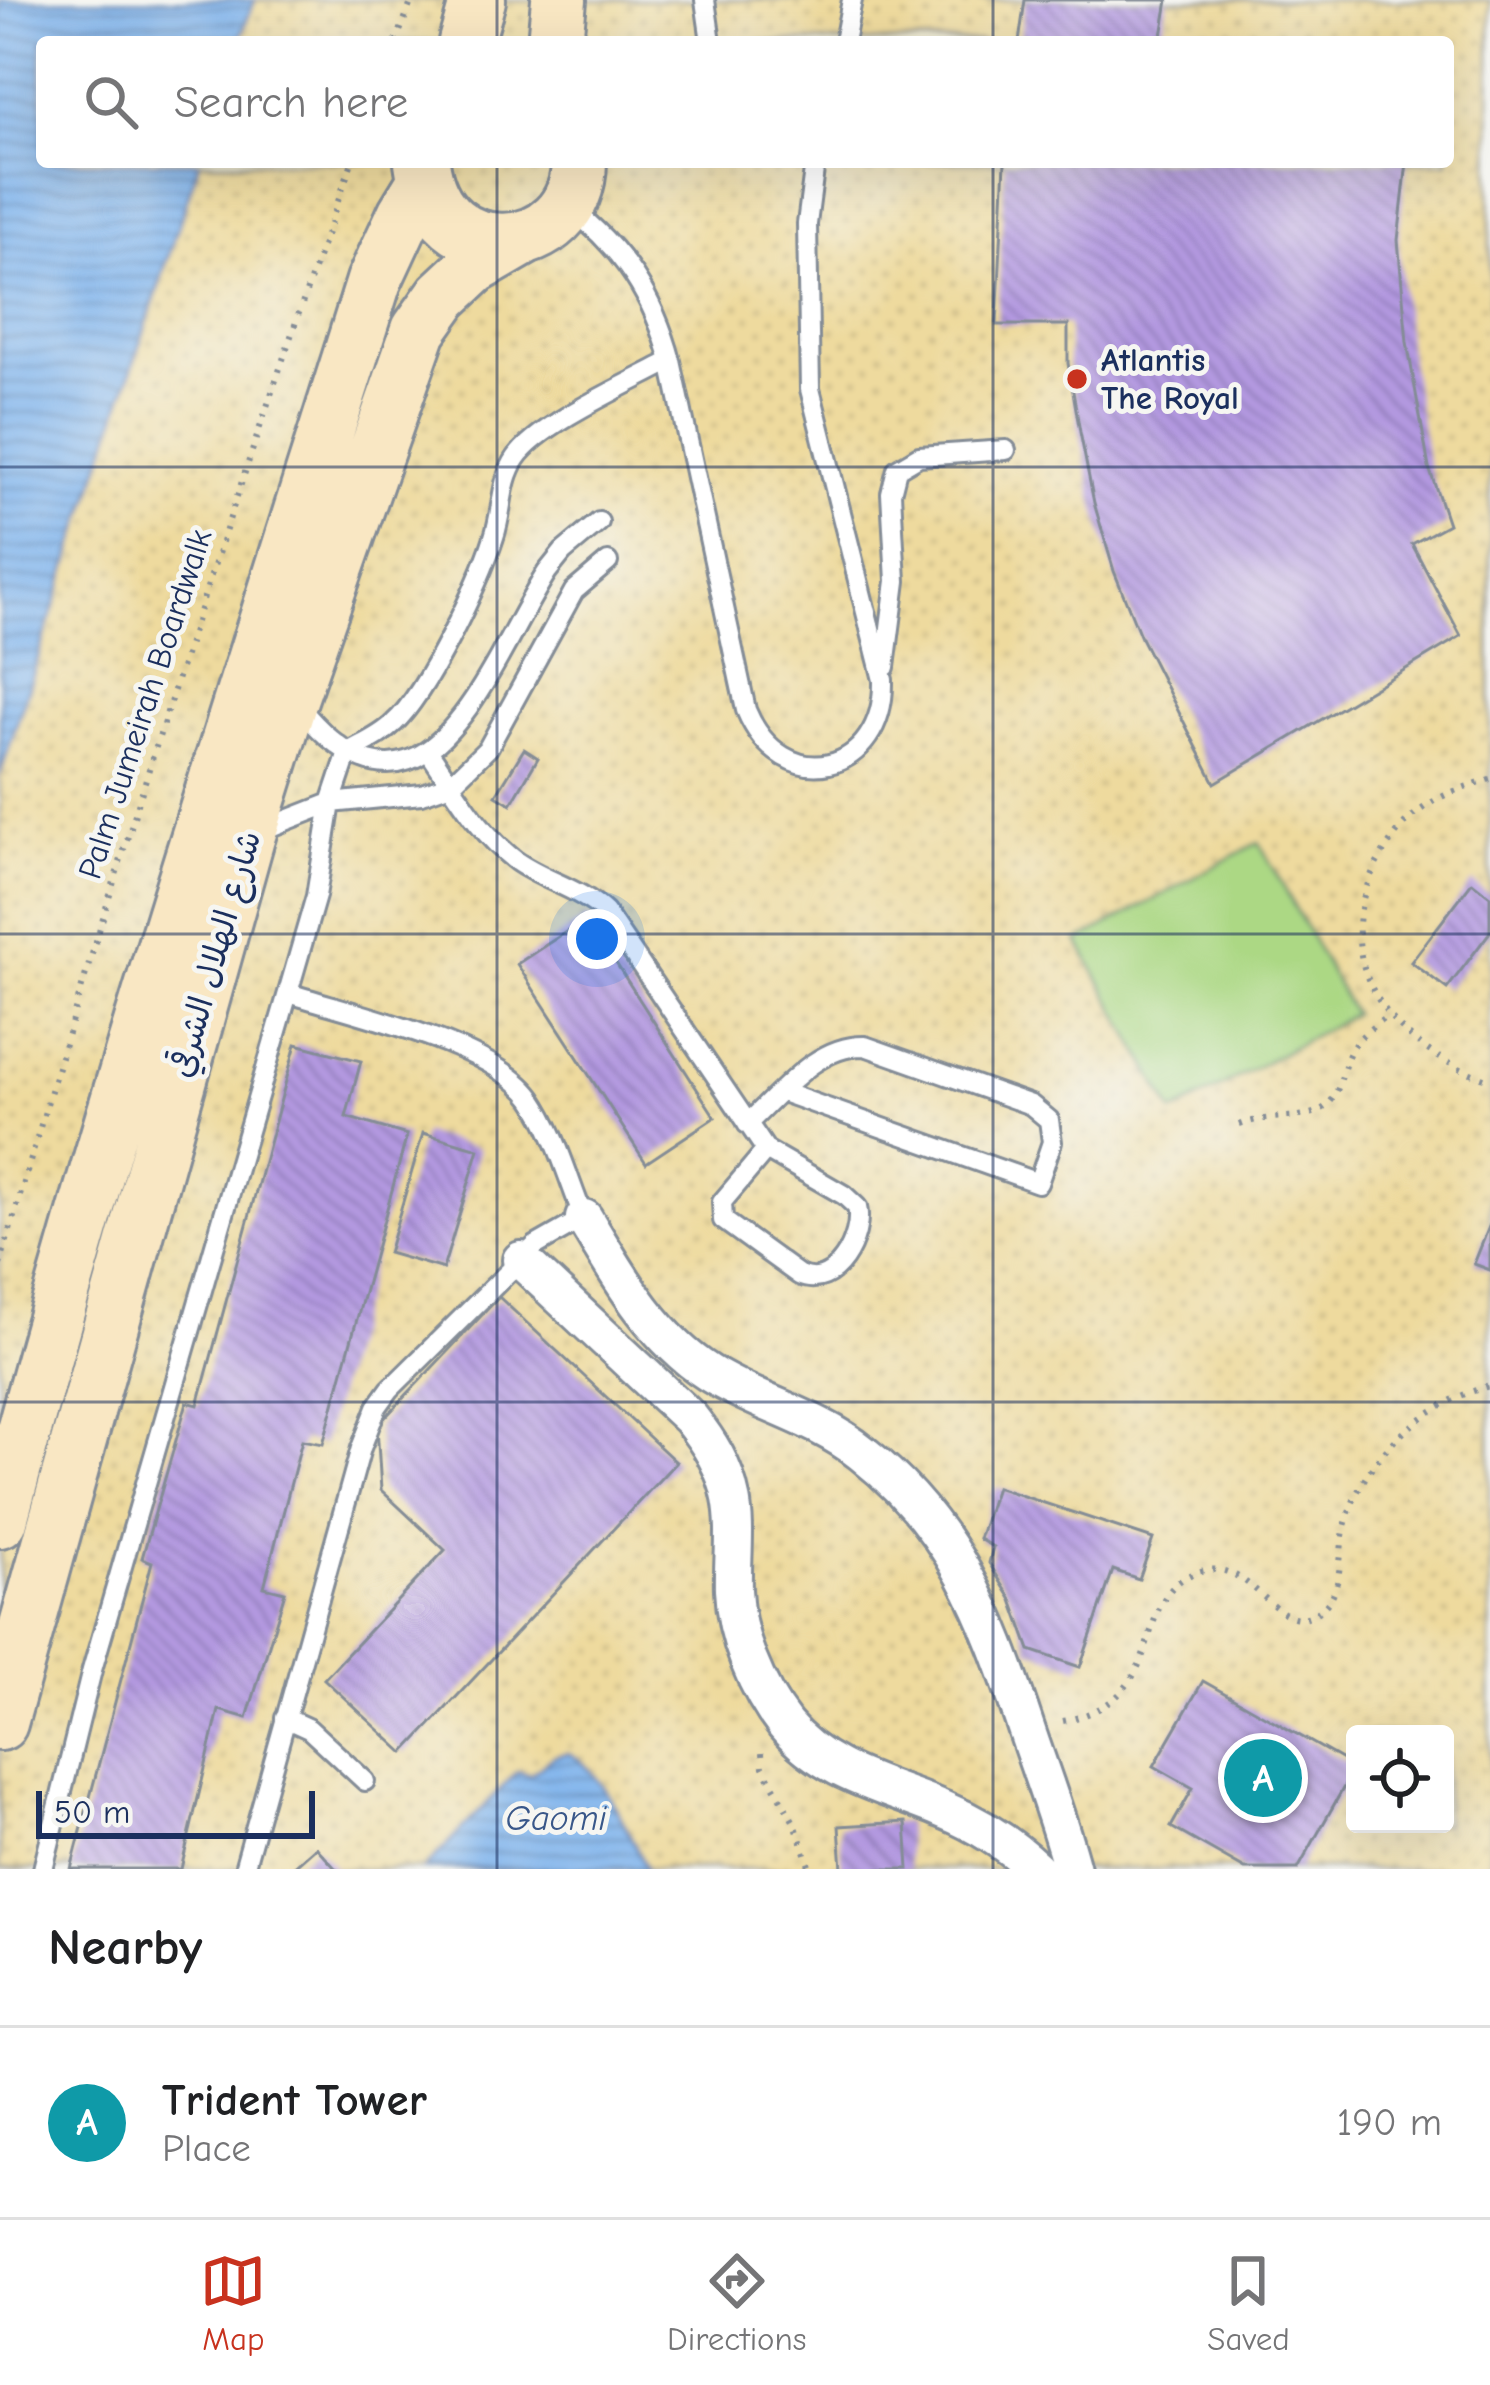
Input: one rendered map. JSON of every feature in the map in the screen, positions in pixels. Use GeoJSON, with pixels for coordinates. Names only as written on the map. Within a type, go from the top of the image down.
{"type":"FeatureCollection","features":[{"type":"Feature","properties":{"kind":"main road"},"geometry":{"type":"LineString","coordinates":[[468,36],[478,0]]}},
{"type":"Feature","properties":{"kind":"main road"},"geometry":{"type":"LineString","coordinates":[[556,36],[559,0]]}},
{"type":"Feature","properties":{"kind":"main road"},"geometry":{"type":"LineString","coordinates":[[423,173],[442,215],[455,227],[488,241],[524,238]]}},
{"type":"Feature","properties":{"kind":"main road","name":"شارع الهلال الشرقي"},"geometry":{"type":"LineString","coordinates":[[0,1520],[208,796],[374,281],[423,173]]}},
{"type":"Feature","properties":{"kind":"main road","name":"شارع الهلال الشرقي"},"geometry":{"type":"LineString","coordinates":[[0,1723],[247,838],[291,696],[419,330],[442,296],[474,267],[541,230],[573,184]]}},
{"type":"Feature","properties":{"kind":"street"},"geometry":{"type":"LineString","coordinates":[[584,1218],[658,1327],[708,1372],[819,1424],[860,1451],[931,1520],[982,1604],[1072,1869]]}},
{"type":"Feature","properties":{"kind":"street"},"geometry":{"type":"LineString","coordinates":[[521,1259],[690,1418],[722,1466],[735,1523],[733,1593],[740,1634],[753,1672],[783,1722],[828,1762],[975,1824],[1036,1869]]}},
{"type":"Feature","properties":{"kind":"street"},"geometry":{"type":"LineString","coordinates":[[629,1360],[658,1327]]}},
{"type":"Feature","properties":{"kind":"lane"},"geometry":{"type":"LineString","coordinates":[[705,0],[709,36]]}},
{"type":"Feature","properties":{"kind":"lane"},"geometry":{"type":"LineString","coordinates":[[845,36],[852,0]]}},
{"type":"Feature","properties":{"kind":"lane"},"geometry":{"type":"LineString","coordinates":[[814,168],[807,224],[810,389],[883,680]]}},
{"type":"Feature","properties":{"kind":"lane"},"geometry":{"type":"LineString","coordinates":[[573,184],[596,228],[632,270],[657,315],[746,710],[757,736],[776,755],[802,765],[829,764],[855,753],[874,733],[883,707],[895,598],[897,545],[891,494],[898,469],[919,456],[1006,451]]}},
{"type":"Feature","properties":{"kind":"lane"},"geometry":{"type":"LineString","coordinates":[[348,752],[379,736],[405,712],[464,610],[496,532],[507,474],[516,457],[543,432],[671,361]]}},
{"type":"Feature","properties":{"kind":"lane"},"geometry":{"type":"LineString","coordinates":[[291,696],[317,727],[348,752],[380,764],[397,764],[429,752],[456,728],[547,572],[563,551],[599,522]]}},
{"type":"Feature","properties":{"kind":"lane"},"geometry":{"type":"LineString","coordinates":[[247,838],[331,802],[422,794],[451,784],[488,748],[574,591],[608,562]]}},
{"type":"Feature","properties":{"kind":"lane"},"geometry":{"type":"LineString","coordinates":[[43,1869],[98,1648],[289,993],[320,879],[331,802],[343,778],[348,752]]}},
{"type":"Feature","properties":{"kind":"lane"},"geometry":{"type":"LineString","coordinates":[[429,752],[497,845],[605,912],[766,1150],[857,1207],[858,1225],[838,1268],[826,1279],[808,1280],[799,1275],[723,1220],[722,1202],[766,1150]]}},
{"type":"Feature","properties":{"kind":"lane"},"geometry":{"type":"LineString","coordinates":[[244,1869],[361,1448],[377,1408],[390,1389],[521,1259],[550,1235],[584,1218],[540,1110],[502,1068],[468,1051],[289,993]]}},
{"type":"Feature","properties":{"kind":"lane"},"geometry":{"type":"LineString","coordinates":[[747,1124],[782,1092],[833,1049],[865,1046],[1031,1105],[1049,1120],[1052,1142],[1038,1183],[782,1092]]}},
{"type":"Feature","properties":{"kind":"lane"},"geometry":{"type":"LineString","coordinates":[[285,1718],[309,1729],[365,1781]]}},
{"type":"Feature","properties":{"kind":"path"},"geometry":{"type":"LineString","coordinates":[[398,36],[412,0]]}},
{"type":"Feature","properties":{"kind":"path","name":"Palm Jumeirah Boardwalk"},"geometry":{"type":"LineString","coordinates":[[0,1265],[170,701],[268,399],[350,168]]}},
{"type":"Feature","properties":{"kind":"path"},"geometry":{"type":"LineString","coordinates":[[1490,779],[1419,810],[1382,853],[1359,908],[1362,961],[1370,986],[1389,1015],[1435,1057],[1490,1080]]}},
{"type":"Feature","properties":{"kind":"path"},"geometry":{"type":"LineString","coordinates":[[1240,1125],[1270,1115],[1313,1114],[1324,1108],[1339,1088],[1350,1050],[1389,1015]]}},
{"type":"Feature","properties":{"kind":"path"},"geometry":{"type":"LineString","coordinates":[[1026,1728],[1085,1716],[1116,1698],[1137,1671],[1168,1594],[1191,1575],[1205,1570],[1234,1573],[1250,1581],[1268,1604],[1288,1616],[1312,1614],[1324,1607],[1337,1583],[1349,1512],[1368,1474],[1435,1406],[1490,1386]]}},
{"type":"Feature","properties":{"kind":"path"},"geometry":{"type":"LineString","coordinates":[[783,1722],[766,1736],[761,1756],[806,1846],[810,1869]]}},
{"type":"Feature","properties":{"kind":"sand"},"geometry":{"type":"Polygon","coordinates":[[[255,0],[1490,0],[1490,1869],[0,1869],[0,775],[197,168],[1454,168],[1454,36],[240,36],[255,0]]]}},
{"type":"Feature","properties":{"kind":"green space"},"geometry":{"type":"Polygon","coordinates":[[[1259,842],[1353,1014],[1173,1113],[1078,941],[1259,842]]]}},
{"type":"Feature","properties":{"kind":"water"},"geometry":{"type":"Polygon","coordinates":[[[0,0],[255,0],[240,36],[36,36],[36,168],[197,168],[0,775],[0,0]]]}},
{"type":"Feature","properties":{"kind":"water","name":"Gaomi"},"geometry":{"type":"Polygon","coordinates":[[[568,1753],[603,1787],[646,1869],[424,1869],[518,1771],[530,1775],[554,1756],[568,1753]]]}},
{"type":"Feature","properties":{"kind":"building"},"geometry":{"type":"Polygon","coordinates":[[[1025,0],[1168,0],[1162,36],[1020,36],[1025,0]]]}},
{"type":"Feature","properties":{"kind":"building"},"geometry":{"type":"Polygon","coordinates":[[[1005,168],[1406,168],[1398,240],[1407,342],[1429,468],[1448,524],[1412,544],[1461,636],[1215,783],[1141,638],[1114,571],[1080,432],[1068,363],[1068,325],[997,325],[1005,168]]]}},
{"type":"Feature","properties":{"kind":"building"},"geometry":{"type":"Polygon","coordinates":[[[524,749],[538,758],[511,804],[496,795],[524,749]]]}},
{"type":"Feature","properties":{"kind":"building"},"geometry":{"type":"Polygon","coordinates":[[[1472,882],[1490,896],[1490,932],[1447,989],[1411,962],[1472,882]]]}},
{"type":"Feature","properties":{"kind":"building"},"geometry":{"type":"Polygon","coordinates":[[[587,918],[715,1117],[646,1163],[517,964],[587,918]]]}},
{"type":"Feature","properties":{"kind":"building"},"geometry":{"type":"Polygon","coordinates":[[[296,1044],[361,1061],[346,1117],[407,1135],[323,1444],[302,1440],[264,1587],[285,1592],[247,1718],[219,1710],[181,1869],[71,1869],[152,1562],[142,1558],[187,1402],[198,1405],[296,1044]]]}},
{"type":"Feature","properties":{"kind":"building"},"geometry":{"type":"Polygon","coordinates":[[[423,1133],[479,1149],[443,1269],[388,1253],[423,1133]]]}},
{"type":"Feature","properties":{"kind":"building"},"geometry":{"type":"Polygon","coordinates":[[[1490,1224],[1490,1270],[1474,1264],[1490,1224]]]}},
{"type":"Feature","properties":{"kind":"building"},"geometry":{"type":"Polygon","coordinates":[[[499,1297],[676,1462],[404,1753],[324,1679],[445,1550],[381,1490],[377,1426],[499,1297]]]}},
{"type":"Feature","properties":{"kind":"building"},"geometry":{"type":"Polygon","coordinates":[[[996,1487],[1153,1539],[1139,1579],[1113,1570],[1080,1667],[1030,1650],[1012,1600],[989,1563],[993,1547],[979,1539],[996,1487]]]}},
{"type":"Feature","properties":{"kind":"building"},"geometry":{"type":"Polygon","coordinates":[[[1203,1681],[1346,1762],[1346,1783],[1298,1869],[1245,1869],[1171,1827],[1193,1788],[1154,1766],[1203,1681]]]}},
{"type":"Feature","properties":{"kind":"building"},"geometry":{"type":"Polygon","coordinates":[[[906,1822],[909,1869],[842,1869],[839,1826],[906,1822]]]}},
{"type":"Feature","properties":{"kind":"building"},"geometry":{"type":"Polygon","coordinates":[[[316,1847],[336,1869],[291,1869],[316,1847]]]}},
{"type":"Feature","properties":{"kind":"place","name":"Atlantis The Royal"},"geometry":{"type":"Point","coordinates":[1077,379]}},
{"type":"Feature","properties":{"kind":"place","name":"Trident Tower"},"geometry":{"type":"Point","coordinates":[1263,1778]}}]}
